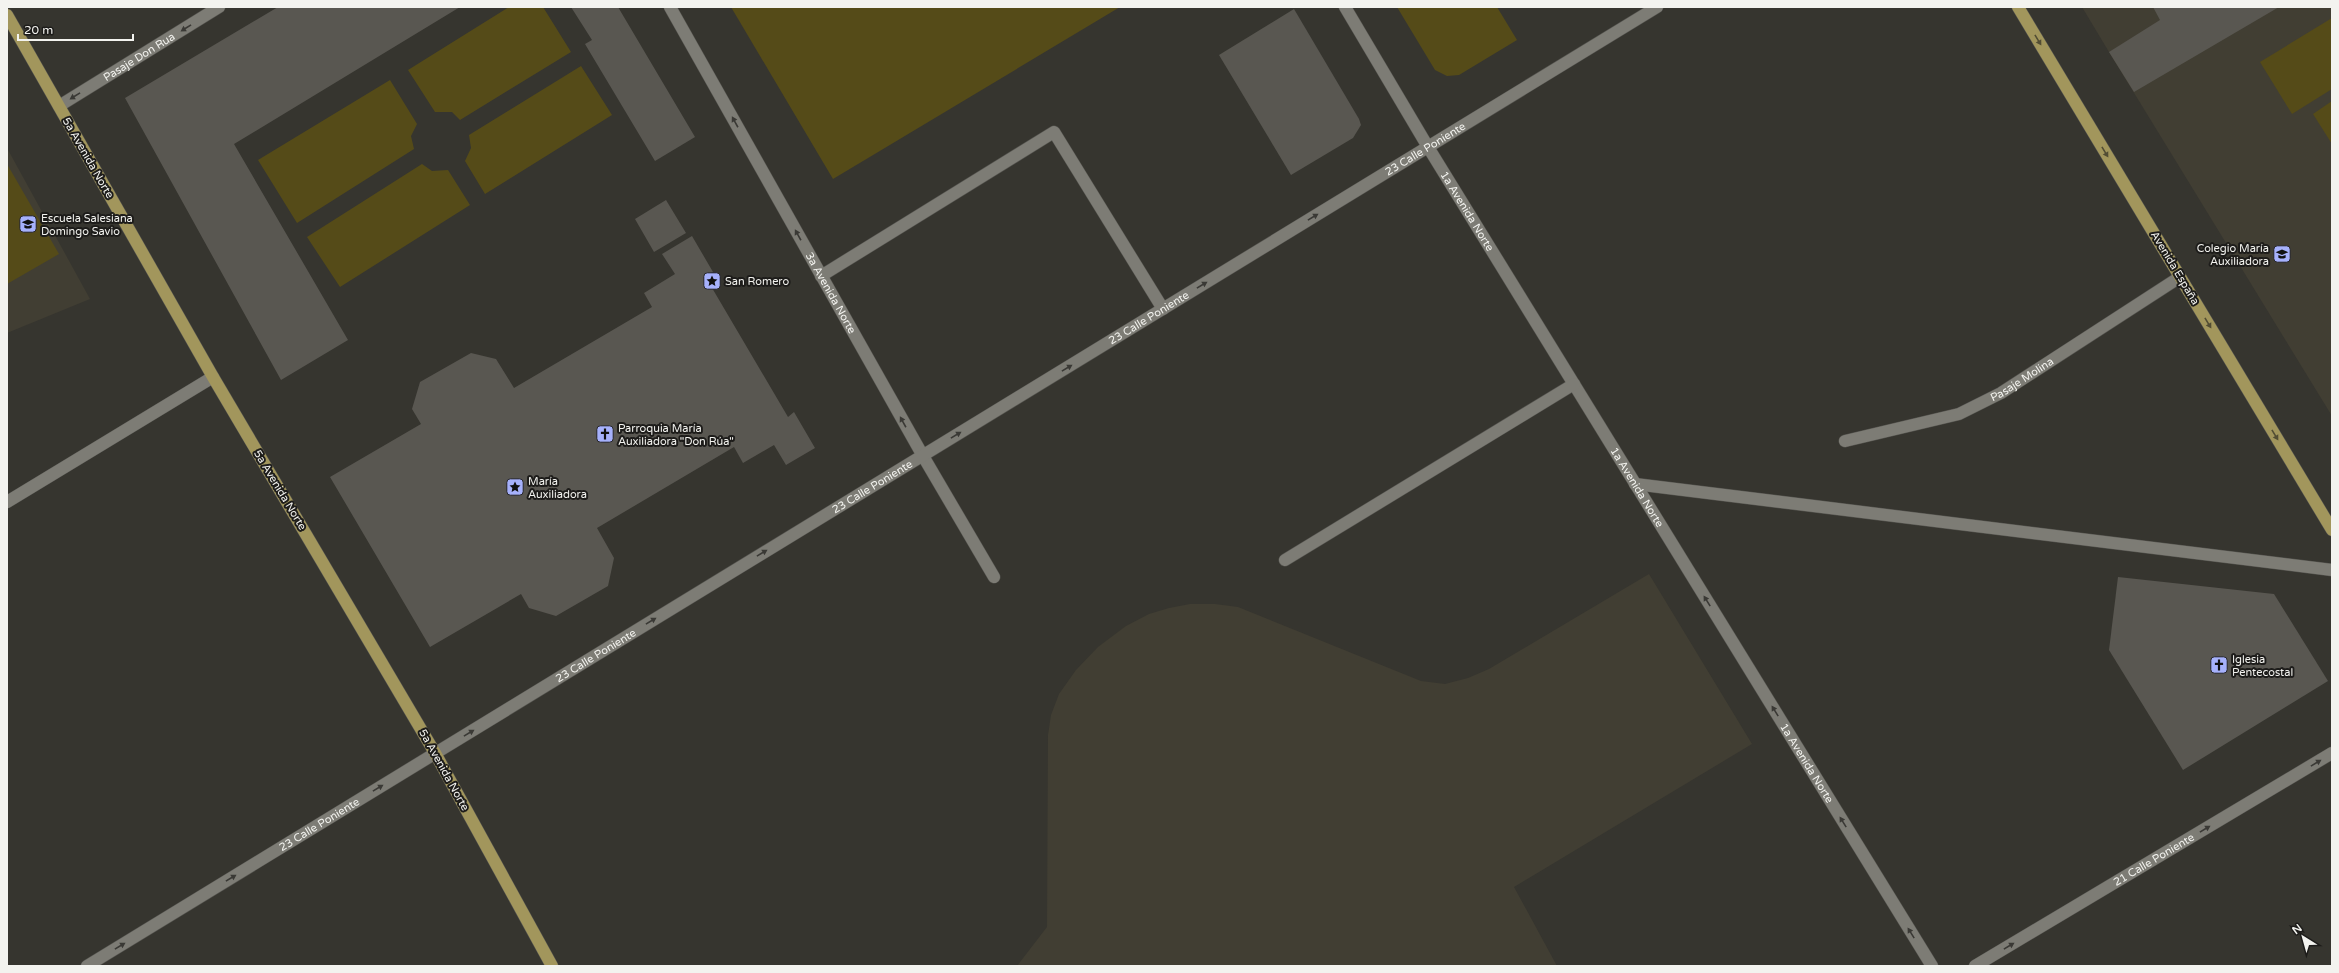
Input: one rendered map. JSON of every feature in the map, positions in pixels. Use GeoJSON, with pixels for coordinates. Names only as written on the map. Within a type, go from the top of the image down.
{"type":"FeatureCollection","features":[{"type":"Feature","properties":{"kind":"main road","name":"Avenida España"},"geometry":{"type":"LineString","coordinates":[[2018,7],[2332,530]]}},
{"type":"Feature","properties":{"kind":"main road","name":"5a Avenida Norte"},"geometry":{"type":"LineString","coordinates":[[7,15],[213,377],[435,753],[552,966]]}},
{"type":"Feature","properties":{"kind":"street","name":"Pasaje Don Rua"},"geometry":{"type":"LineString","coordinates":[[59,106],[219,7]]}},
{"type":"Feature","properties":{"kind":"street","name":"3a Avenida Norte"},"geometry":{"type":"LineString","coordinates":[[670,7],[923,456],[994,577]]}},
{"type":"Feature","properties":{"kind":"street","name":"1a Avenida Norte"},"geometry":{"type":"LineString","coordinates":[[1345,7],[1428,147],[1932,966]]}},
{"type":"Feature","properties":{"kind":"street","name":"23 Calle Poniente"},"geometry":{"type":"LineString","coordinates":[[87,966],[1657,7]]}},
{"type":"Feature","properties":{"kind":"street"},"geometry":{"type":"LineString","coordinates":[[821,276],[1054,132],[1163,309]]}},
{"type":"Feature","properties":{"kind":"street","name":"Pasaje Molina"},"geometry":{"type":"LineString","coordinates":[[1845,441],[1959,414],[2001,393],[2180,277]]}},
{"type":"Feature","properties":{"kind":"street"},"geometry":{"type":"LineString","coordinates":[[7,502],[213,377]]}},
{"type":"Feature","properties":{"kind":"street"},"geometry":{"type":"LineString","coordinates":[[1285,560],[1574,384]]}},
{"type":"Feature","properties":{"kind":"street"},"geometry":{"type":"LineString","coordinates":[[1635,484],[2332,570]]}},
{"type":"Feature","properties":{"kind":"street","name":"21 Calle Poniente"},"geometry":{"type":"LineString","coordinates":[[1975,966],[2332,754]]}},
{"type":"Feature","properties":{"kind":"shaded area"},"geometry":{"type":"Polygon","coordinates":[[[509,7],[543,7],[571,52],[460,120],[452,112],[435,112],[408,70],[509,7]]]}},
{"type":"Feature","properties":{"kind":"shaded area"},"geometry":{"type":"Polygon","coordinates":[[[731,7],[1120,7],[833,179],[731,7]]]}},
{"type":"Feature","properties":{"kind":"shaded area"},"geometry":{"type":"Polygon","coordinates":[[[1397,7],[1497,7],[1517,40],[1459,75],[1447,76],[1435,70],[1397,7]]]}},
{"type":"Feature","properties":{"kind":"shaded area","name":"Colegio María Auxiliadora"},"geometry":{"type":"Polygon","coordinates":[[[2082,7],[2332,7],[2332,416],[2109,52],[2082,7]]]}},
{"type":"Feature","properties":{"kind":"shaded area"},"geometry":{"type":"Polygon","coordinates":[[[2332,18],[2332,89],[2292,114],[2260,62],[2332,18]]]}},
{"type":"Feature","properties":{"kind":"shaded area"},"geometry":{"type":"Polygon","coordinates":[[[581,66],[612,115],[485,194],[465,161],[471,148],[469,135],[581,66]]]}},
{"type":"Feature","properties":{"kind":"shaded area"},"geometry":{"type":"Polygon","coordinates":[[[390,80],[417,124],[411,136],[414,149],[297,223],[258,160],[390,80]]]}},
{"type":"Feature","properties":{"kind":"shaded area"},"geometry":{"type":"Polygon","coordinates":[[[2332,101],[2332,144],[2313,114],[2332,101]]]}},
{"type":"Feature","properties":{"kind":"shaded area","name":"Escuela Salesiana Domingo Savio"},"geometry":{"type":"Polygon","coordinates":[[[7,148],[90,299],[7,333],[7,148]]]}},
{"type":"Feature","properties":{"kind":"shaded area"},"geometry":{"type":"Polygon","coordinates":[[[7,164],[59,254],[7,284],[7,164]]]}},
{"type":"Feature","properties":{"kind":"shaded area"},"geometry":{"type":"Polygon","coordinates":[[[422,164],[432,171],[448,170],[470,205],[340,287],[307,237],[422,164]]]}},
{"type":"Feature","properties":{"kind":"shaded area"},"geometry":{"type":"Polygon","coordinates":[[[1649,574],[1752,744],[1514,887],[1557,966],[1017,966],[1047,927],[1048,735],[1051,715],[1059,694],[1076,670],[1098,647],[1126,626],[1149,614],[1190,604],[1215,604],[1238,607],[1421,681],[1445,684],[1468,678],[1489,669],[1649,574]]]}},
{"type":"Feature","properties":{"kind":"building"},"geometry":{"type":"Polygon","coordinates":[[[278,7],[460,7],[234,144],[348,340],[281,380],[125,98],[278,7]]]}},
{"type":"Feature","properties":{"kind":"building"},"geometry":{"type":"Polygon","coordinates":[[[571,7],[618,7],[695,137],[655,161],[585,44],[592,40],[571,7]]]}},
{"type":"Feature","properties":{"kind":"building"},"geometry":{"type":"Polygon","coordinates":[[[2153,7],[2279,7],[2134,92],[2109,52],[2160,20],[2153,7]]]}},
{"type":"Feature","properties":{"kind":"building"},"geometry":{"type":"Polygon","coordinates":[[[1294,9],[1359,119],[1361,125],[1353,138],[1291,175],[1219,55],[1294,9]]]}},
{"type":"Feature","properties":{"kind":"building"},"geometry":{"type":"Polygon","coordinates":[[[666,200],[686,233],[654,252],[635,219],[666,200]]]}},
{"type":"Feature","properties":{"kind":"building","name":"Parroquia María Auxiliadora \"Don Rúa\""},"geometry":{"type":"Polygon","coordinates":[[[692,236],[713,272],[705,276],[788,417],[794,412],[815,448],[786,465],[774,445],[743,463],[734,447],[597,528],[614,558],[608,586],[556,616],[529,608],[521,594],[430,647],[330,477],[421,424],[412,409],[420,382],[471,353],[496,359],[514,388],[652,307],[644,293],[675,274],[662,254],[692,236]]]}},
{"type":"Feature","properties":{"kind":"building","name":"Iglesia Pentecostal"},"geometry":{"type":"Polygon","coordinates":[[[2118,577],[2274,594],[2328,681],[2183,770],[2109,650],[2118,577]]]}},
{"type":"Feature","properties":{"kind":"place","name":"Escuela Salesiana Domingo Savio"},"geometry":{"type":"Point","coordinates":[28,224]}},
{"type":"Feature","properties":{"kind":"place","name":"Colegio María Auxiliadora"},"geometry":{"type":"Point","coordinates":[2282,254]}},
{"type":"Feature","properties":{"kind":"place","name":"San Romero"},"geometry":{"type":"Point","coordinates":[712,281]}},
{"type":"Feature","properties":{"kind":"place","name":"Parroquia María Auxiliadora \"Don Rúa\""},"geometry":{"type":"Point","coordinates":[605,434]}},
{"type":"Feature","properties":{"kind":"place","name":"María Auxiliadora"},"geometry":{"type":"Point","coordinates":[515,487]}},
{"type":"Feature","properties":{"kind":"place","name":"Iglesia Pentecostal"},"geometry":{"type":"Point","coordinates":[2219,665]}}]}
